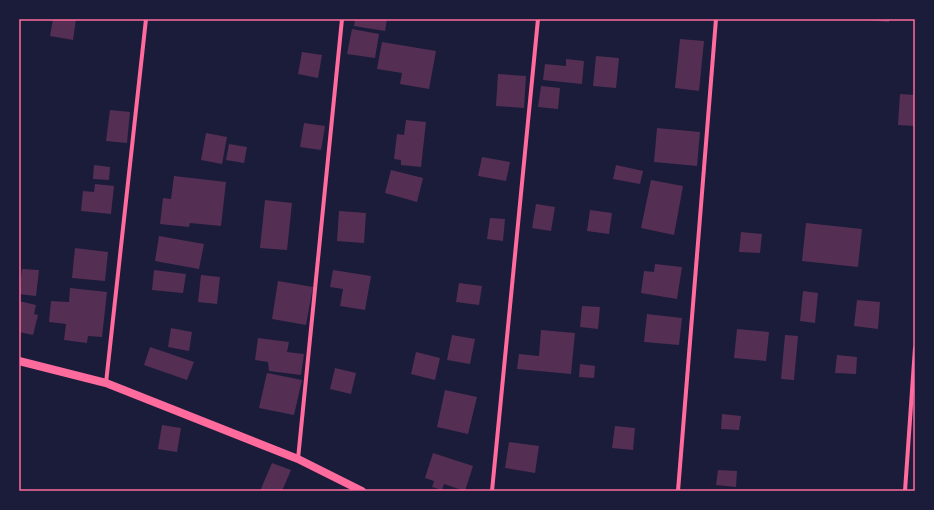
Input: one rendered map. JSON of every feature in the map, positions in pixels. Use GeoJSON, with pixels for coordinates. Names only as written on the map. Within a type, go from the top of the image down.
{"type":"FeatureCollection","features":[{"type":"Feature","properties":{"kind":"main road"},"geometry":{"type":"LineString","coordinates":[[19,362],[106,383],[298,459],[362,491]]}},
{"type":"Feature","properties":{"kind":"street"},"geometry":{"type":"LineString","coordinates":[[106,383],[146,19]]}},
{"type":"Feature","properties":{"kind":"street"},"geometry":{"type":"LineString","coordinates":[[298,459],[342,19]]}},
{"type":"Feature","properties":{"kind":"street"},"geometry":{"type":"LineString","coordinates":[[492,491],[538,19]]}},
{"type":"Feature","properties":{"kind":"street"},"geometry":{"type":"LineString","coordinates":[[678,491],[716,19]]}},
{"type":"Feature","properties":{"kind":"street"},"geometry":{"type":"LineString","coordinates":[[905,491],[915,348]]}},
{"type":"Feature","properties":{"kind":"building"},"geometry":{"type":"Polygon","coordinates":[[[53,19],[76,19],[73,40],[50,36],[53,19]]]}},
{"type":"Feature","properties":{"kind":"building"},"geometry":{"type":"Polygon","coordinates":[[[355,19],[387,19],[385,31],[354,26],[355,19]]]}},
{"type":"Feature","properties":{"kind":"building"},"geometry":{"type":"Polygon","coordinates":[[[889,19],[889,22],[866,20],[889,19]]]}},
{"type":"Feature","properties":{"kind":"building"},"geometry":{"type":"Polygon","coordinates":[[[352,29],[379,34],[375,58],[347,54],[352,29]]]}},
{"type":"Feature","properties":{"kind":"building"},"geometry":{"type":"Polygon","coordinates":[[[680,39],[704,41],[699,91],[675,88],[680,39]]]}},
{"type":"Feature","properties":{"kind":"building"},"geometry":{"type":"Polygon","coordinates":[[[382,42],[436,51],[429,89],[400,84],[402,73],[377,69],[382,42]]]}},
{"type":"Feature","properties":{"kind":"building"},"geometry":{"type":"Polygon","coordinates":[[[302,52],[322,55],[318,78],[298,74],[302,52]]]}},
{"type":"Feature","properties":{"kind":"building"},"geometry":{"type":"Polygon","coordinates":[[[596,56],[619,58],[616,88],[593,86],[596,56]]]}},
{"type":"Feature","properties":{"kind":"building"},"geometry":{"type":"Polygon","coordinates":[[[566,59],[584,61],[582,84],[543,80],[545,64],[566,66],[566,59]]]}},
{"type":"Feature","properties":{"kind":"building"},"geometry":{"type":"Polygon","coordinates":[[[498,74],[526,76],[524,108],[496,106],[498,74]]]}},
{"type":"Feature","properties":{"kind":"building"},"geometry":{"type":"Polygon","coordinates":[[[541,86],[560,88],[558,109],[538,107],[541,86]]]}},
{"type":"Feature","properties":{"kind":"building"},"geometry":{"type":"Polygon","coordinates":[[[900,94],[915,95],[915,126],[898,125],[900,94]]]}},
{"type":"Feature","properties":{"kind":"building"},"geometry":{"type":"Polygon","coordinates":[[[110,110],[130,112],[127,143],[106,141],[110,110]]]}},
{"type":"Feature","properties":{"kind":"building"},"geometry":{"type":"Polygon","coordinates":[[[406,120],[426,122],[421,167],[401,165],[401,160],[394,159],[397,134],[404,135],[406,120]]]}},
{"type":"Feature","properties":{"kind":"building"},"geometry":{"type":"Polygon","coordinates":[[[304,123],[325,126],[321,150],[300,147],[304,123]]]}},
{"type":"Feature","properties":{"kind":"building"},"geometry":{"type":"Polygon","coordinates":[[[657,128],[700,132],[697,166],[654,162],[657,128]]]}},
{"type":"Feature","properties":{"kind":"building"},"geometry":{"type":"Polygon","coordinates":[[[206,133],[227,137],[222,164],[201,160],[206,133]]]}},
{"type":"Feature","properties":{"kind":"building"},"geometry":{"type":"Polygon","coordinates":[[[229,144],[247,147],[244,163],[226,160],[229,144]]]}},
{"type":"Feature","properties":{"kind":"building"},"geometry":{"type":"Polygon","coordinates":[[[482,157],[510,162],[506,181],[478,176],[482,157]]]}},
{"type":"Feature","properties":{"kind":"building"},"geometry":{"type":"Polygon","coordinates":[[[94,165],[110,167],[109,180],[93,179],[94,165]]]}},
{"type":"Feature","properties":{"kind":"building"},"geometry":{"type":"Polygon","coordinates":[[[616,165],[643,171],[640,184],[613,179],[616,165]]]}},
{"type":"Feature","properties":{"kind":"building"},"geometry":{"type":"Polygon","coordinates":[[[391,170],[423,178],[417,202],[385,193],[391,170]]]}},
{"type":"Feature","properties":{"kind":"building"},"geometry":{"type":"Polygon","coordinates":[[[174,176],[226,182],[221,226],[190,223],[189,227],[160,224],[163,198],[171,199],[174,176]]]}},
{"type":"Feature","properties":{"kind":"building"},"geometry":{"type":"Polygon","coordinates":[[[651,180],[683,186],[674,235],[641,228],[651,180]]]}},
{"type":"Feature","properties":{"kind":"building"},"geometry":{"type":"Polygon","coordinates":[[[95,184],[114,186],[111,214],[81,211],[83,191],[94,192],[95,184]]]}},
{"type":"Feature","properties":{"kind":"building"},"geometry":{"type":"Polygon","coordinates":[[[265,200],[292,203],[287,250],[260,248],[265,200]]]}},
{"type":"Feature","properties":{"kind":"building"},"geometry":{"type":"Polygon","coordinates":[[[536,204],[555,207],[551,231],[532,228],[536,204]]]}},
{"type":"Feature","properties":{"kind":"building"},"geometry":{"type":"Polygon","coordinates":[[[590,210],[612,213],[609,234],[587,231],[590,210]]]}},
{"type":"Feature","properties":{"kind":"building"},"geometry":{"type":"Polygon","coordinates":[[[339,211],[366,213],[364,243],[337,241],[339,211]]]}},
{"type":"Feature","properties":{"kind":"building"},"geometry":{"type":"Polygon","coordinates":[[[490,218],[505,219],[503,241],[487,239],[490,218]]]}},
{"type":"Feature","properties":{"kind":"building"},"geometry":{"type":"Polygon","coordinates":[[[806,223],[862,229],[858,267],[802,261],[806,223]]]}},
{"type":"Feature","properties":{"kind":"building"},"geometry":{"type":"Polygon","coordinates":[[[741,232],[762,234],[760,253],[739,252],[741,232]]]}},
{"type":"Feature","properties":{"kind":"building"},"geometry":{"type":"Polygon","coordinates":[[[159,236],[204,244],[199,269],[155,261],[159,236]]]}},
{"type":"Feature","properties":{"kind":"building"},"geometry":{"type":"Polygon","coordinates":[[[75,248],[108,252],[105,281],[72,278],[75,248]]]}},
{"type":"Feature","properties":{"kind":"building"},"geometry":{"type":"Polygon","coordinates":[[[655,264],[682,267],[677,299],[641,293],[644,271],[654,272],[655,264]]]}},
{"type":"Feature","properties":{"kind":"building"},"geometry":{"type":"Polygon","coordinates":[[[22,269],[39,270],[36,296],[19,294],[22,269]]]}},
{"type":"Feature","properties":{"kind":"building"},"geometry":{"type":"Polygon","coordinates":[[[154,270],[186,274],[183,293],[152,290],[154,270]]]}},
{"type":"Feature","properties":{"kind":"building"},"geometry":{"type":"Polygon","coordinates":[[[333,270],[371,276],[365,310],[340,306],[343,289],[330,287],[333,270]]]}},
{"type":"Feature","properties":{"kind":"building"},"geometry":{"type":"Polygon","coordinates":[[[201,275],[220,277],[217,304],[198,302],[201,275]]]}},
{"type":"Feature","properties":{"kind":"building"},"geometry":{"type":"Polygon","coordinates":[[[278,281],[313,287],[306,325],[272,319],[278,281]]]}},
{"type":"Feature","properties":{"kind":"building"},"geometry":{"type":"Polygon","coordinates":[[[459,283],[482,286],[479,305],[456,302],[459,283]]]}},
{"type":"Feature","properties":{"kind":"building"},"geometry":{"type":"Polygon","coordinates":[[[70,288],[107,292],[102,337],[88,336],[87,343],[64,340],[66,324],[49,322],[51,301],[69,302],[70,288]]]}},
{"type":"Feature","properties":{"kind":"building"},"geometry":{"type":"Polygon","coordinates":[[[803,291],[818,293],[815,323],[800,321],[803,291]]]}},
{"type":"Feature","properties":{"kind":"building"},"geometry":{"type":"Polygon","coordinates":[[[857,300],[880,302],[878,329],[854,326],[857,300]]]}},
{"type":"Feature","properties":{"kind":"building"},"geometry":{"type":"Polygon","coordinates":[[[19,301],[36,305],[34,314],[38,315],[33,335],[19,332],[19,301]]]}},
{"type":"Feature","properties":{"kind":"building"},"geometry":{"type":"Polygon","coordinates":[[[582,306],[600,307],[598,329],[580,327],[582,306]]]}},
{"type":"Feature","properties":{"kind":"building"},"geometry":{"type":"Polygon","coordinates":[[[647,314],[682,318],[679,345],[644,342],[647,314]]]}},
{"type":"Feature","properties":{"kind":"building"},"geometry":{"type":"Polygon","coordinates":[[[171,328],[192,332],[189,351],[168,347],[171,328]]]}},
{"type":"Feature","properties":{"kind":"building"},"geometry":{"type":"Polygon","coordinates":[[[737,329],[769,332],[766,361],[734,358],[737,329]]]}},
{"type":"Feature","properties":{"kind":"building"},"geometry":{"type":"Polygon","coordinates":[[[541,330],[575,333],[571,374],[517,369],[519,354],[539,356],[541,330]]]}},
{"type":"Feature","properties":{"kind":"building"},"geometry":{"type":"Polygon","coordinates":[[[452,335],[475,339],[470,364],[447,360],[452,335]]]}},
{"type":"Feature","properties":{"kind":"building"},"geometry":{"type":"Polygon","coordinates":[[[785,335],[798,336],[794,380],[781,379],[785,335]]]}},
{"type":"Feature","properties":{"kind":"building"},"geometry":{"type":"Polygon","coordinates":[[[258,338],[289,342],[287,352],[304,354],[301,375],[269,371],[268,362],[255,360],[258,338]]]}},
{"type":"Feature","properties":{"kind":"building"},"geometry":{"type":"Polygon","coordinates":[[[150,347],[194,362],[187,380],[144,365],[150,347]]]}},
{"type":"Feature","properties":{"kind":"building"},"geometry":{"type":"Polygon","coordinates":[[[416,352],[440,358],[435,380],[411,374],[416,352]]]}},
{"type":"Feature","properties":{"kind":"building"},"geometry":{"type":"Polygon","coordinates":[[[837,355],[857,357],[856,374],[835,373],[837,355]]]}},
{"type":"Feature","properties":{"kind":"building"},"geometry":{"type":"Polygon","coordinates":[[[580,364],[595,366],[594,378],[579,377],[580,364]]]}},
{"type":"Feature","properties":{"kind":"building"},"geometry":{"type":"Polygon","coordinates":[[[335,368],[356,373],[351,394],[330,389],[335,368]]]}},
{"type":"Feature","properties":{"kind":"building"},"geometry":{"type":"Polygon","coordinates":[[[267,373],[302,380],[294,415],[259,408],[267,373]]]}},
{"type":"Feature","properties":{"kind":"building"},"geometry":{"type":"Polygon","coordinates":[[[445,390],[477,397],[468,434],[437,427],[445,390]]]}},
{"type":"Feature","properties":{"kind":"building"},"geometry":{"type":"Polygon","coordinates":[[[722,414],[741,416],[739,430],[721,429],[722,414]]]}},
{"type":"Feature","properties":{"kind":"building"},"geometry":{"type":"Polygon","coordinates":[[[162,425],[181,428],[177,452],[158,449],[162,425]]]}},
{"type":"Feature","properties":{"kind":"building"},"geometry":{"type":"Polygon","coordinates":[[[615,426],[635,428],[633,450],[612,448],[615,426]]]}},
{"type":"Feature","properties":{"kind":"building"},"geometry":{"type":"Polygon","coordinates":[[[509,442],[539,446],[535,473],[505,468],[509,442]]]}},
{"type":"Feature","properties":{"kind":"building"},"geometry":{"type":"Polygon","coordinates":[[[433,453],[473,466],[465,491],[444,484],[442,490],[432,487],[434,481],[425,478],[433,453]]]}},
{"type":"Feature","properties":{"kind":"building"},"geometry":{"type":"Polygon","coordinates":[[[272,463],[291,470],[282,491],[260,491],[272,463]]]}},
{"type":"Feature","properties":{"kind":"building"},"geometry":{"type":"Polygon","coordinates":[[[718,470],[737,471],[736,487],[716,485],[718,470]]]}}]}
